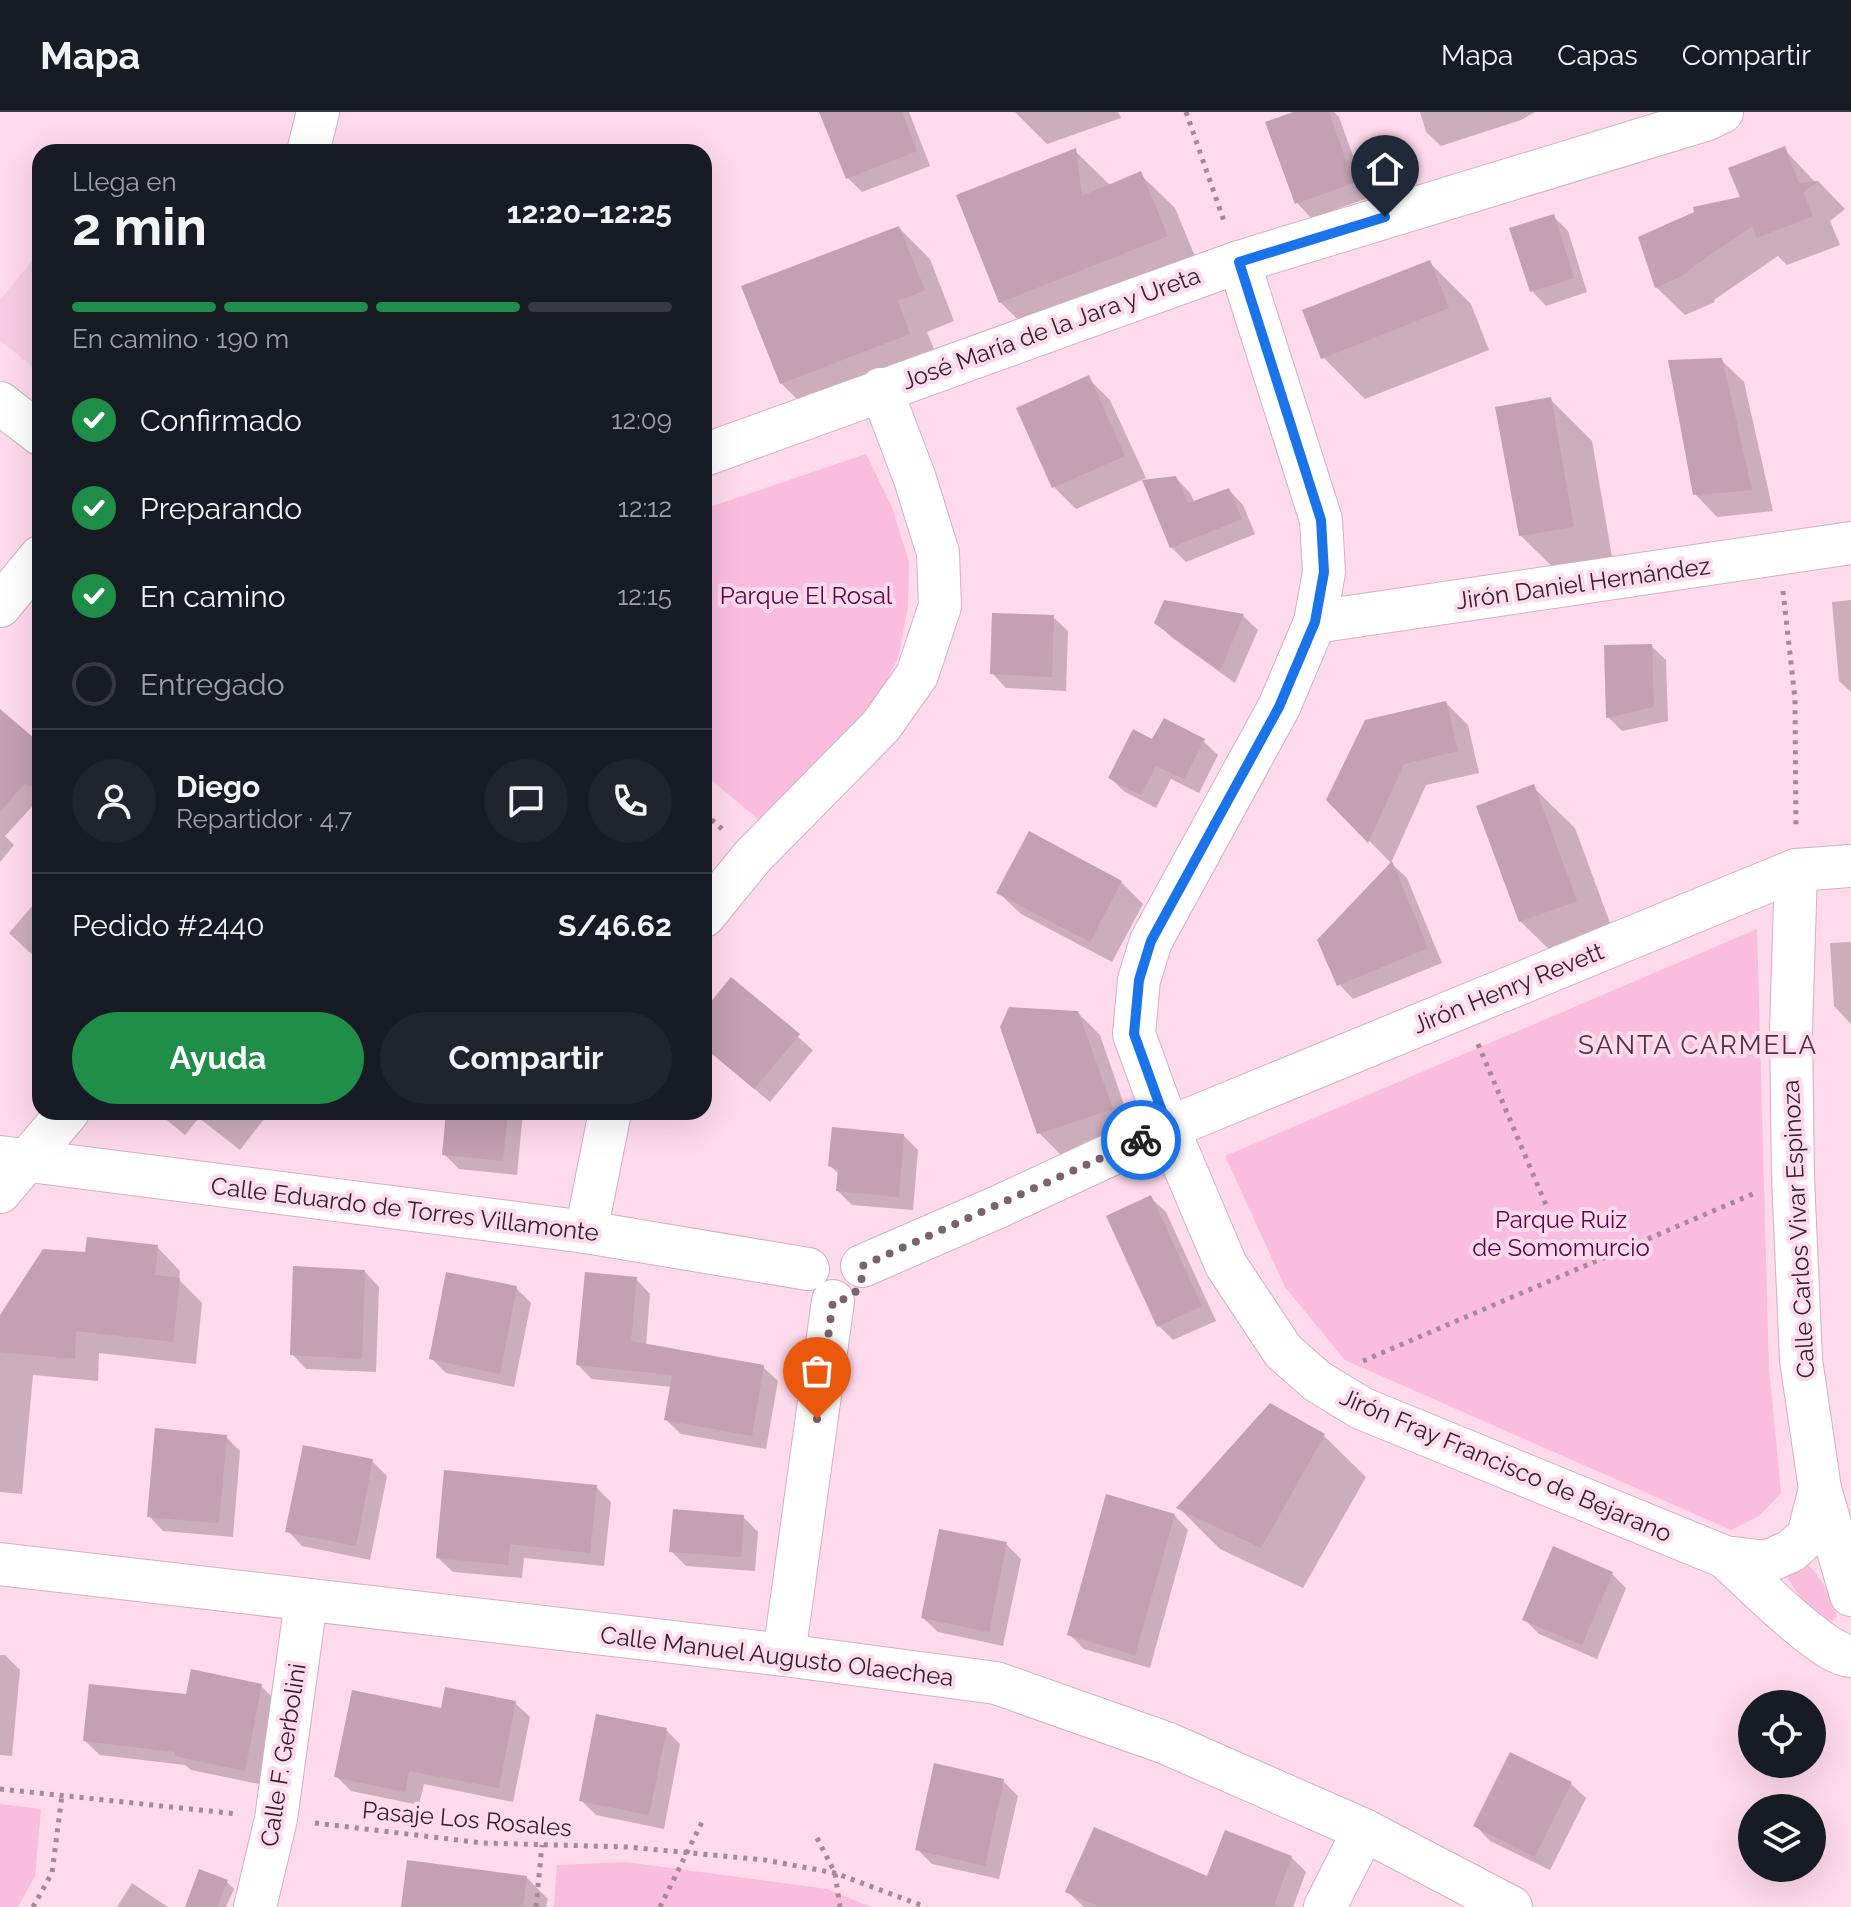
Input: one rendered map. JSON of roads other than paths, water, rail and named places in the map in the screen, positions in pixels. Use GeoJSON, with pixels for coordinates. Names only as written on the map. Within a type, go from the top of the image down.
{"type":"FeatureCollection","features":[{"type":"Feature","properties":{"kind":"street"},"geometry":{"type":"LineString","coordinates":[[310,144],[318,112]]}},
{"type":"Feature","properties":{"kind":"street","name":"José María de la Jara y Ureta"},"geometry":{"type":"LineString","coordinates":[[712,452],[1239,262],[1705,120],[1722,112]]}},
{"type":"Feature","properties":{"kind":"street","name":"Jirón Fray Francisco de Bejarano"},"geometry":{"type":"LineString","coordinates":[[1239,262],[1321,520],[1324,572],[1315,622],[1279,707],[1151,941],[1139,980],[1134,1034],[1168,1128],[1226,1265],[1283,1351],[1317,1381],[1361,1408],[1725,1557],[1766,1562]]}},
{"type":"Feature","properties":{"kind":"street"},"geometry":{"type":"LineString","coordinates":[[712,906],[753,856],[881,726],[917,675],[940,606],[938,553],[915,479],[881,389]]}},
{"type":"Feature","properties":{"kind":"street"},"geometry":{"type":"LineString","coordinates":[[0,403],[32,428]]}},
{"type":"Feature","properties":{"kind":"street","name":"Jirón Daniel Hernández"},"geometry":{"type":"LineString","coordinates":[[1315,622],[1851,543]]}},
{"type":"Feature","properties":{"kind":"street"},"geometry":{"type":"LineString","coordinates":[[0,606],[32,567]]}},
{"type":"Feature","properties":{"kind":"street","name":"Jirón Henry Revett"},"geometry":{"type":"LineString","coordinates":[[821,1285],[815,1255],[830,1247],[846,1248],[859,1259],[862,1266],[1168,1128],[1796,870],[1851,866]]}},
{"type":"Feature","properties":{"kind":"street","name":"Calle Carlos Vivar Espinoza"},"geometry":{"type":"LineString","coordinates":[[1766,1562],[1791,1551],[1808,1536],[1820,1489],[1801,1360],[1793,1177],[1791,1031],[1796,870]]}},
{"type":"Feature","properties":{"kind":"street"},"geometry":{"type":"LineString","coordinates":[[0,1192],[14,1158],[59,1120]]}},
{"type":"Feature","properties":{"kind":"street"},"geometry":{"type":"LineString","coordinates":[[586,1232],[608,1120]]}},
{"type":"Feature","properties":{"kind":"street","name":"Calle Eduardo de Torres Villamonte"},"geometry":{"type":"LineString","coordinates":[[14,1158],[586,1232],[821,1285]]}},
{"type":"Feature","properties":{"kind":"street"},"geometry":{"type":"LineString","coordinates":[[784,1655],[821,1285]]}},
{"type":"Feature","properties":{"kind":"street"},"geometry":{"type":"LineString","coordinates":[[1820,1489],[1851,1595]]}},
{"type":"Feature","properties":{"kind":"street"},"geometry":{"type":"LineString","coordinates":[[1725,1557],[1836,1654],[1851,1656]]}},
{"type":"Feature","properties":{"kind":"street","name":"Calle Manuel Augusto Olaechea"},"geometry":{"type":"LineString","coordinates":[[0,1564],[784,1655],[996,1683],[1166,1743],[1364,1830],[1511,1907]]}},
{"type":"Feature","properties":{"kind":"street","name":"Calle F. Gerbolini"},"geometry":{"type":"LineString","coordinates":[[255,1907],[276,1819],[306,1601]]}},
{"type":"Feature","properties":{"kind":"street"},"geometry":{"type":"LineString","coordinates":[[1325,1907],[1364,1830]]}},
{"type":"Feature","properties":{"kind":"district","name":"SANTA CARMELA"},"geometry":{"type":"Point","coordinates":[1698,1045]}},
{"type":"Feature","properties":{"kind":"park label","name":"Parque El Rosal"},"geometry":{"type":"Point","coordinates":[806,595]}},
{"type":"Feature","properties":{"kind":"park label","name":"Parque Ruiz de Somomurcio"},"geometry":{"type":"Point","coordinates":[1561,1233]}}]}
